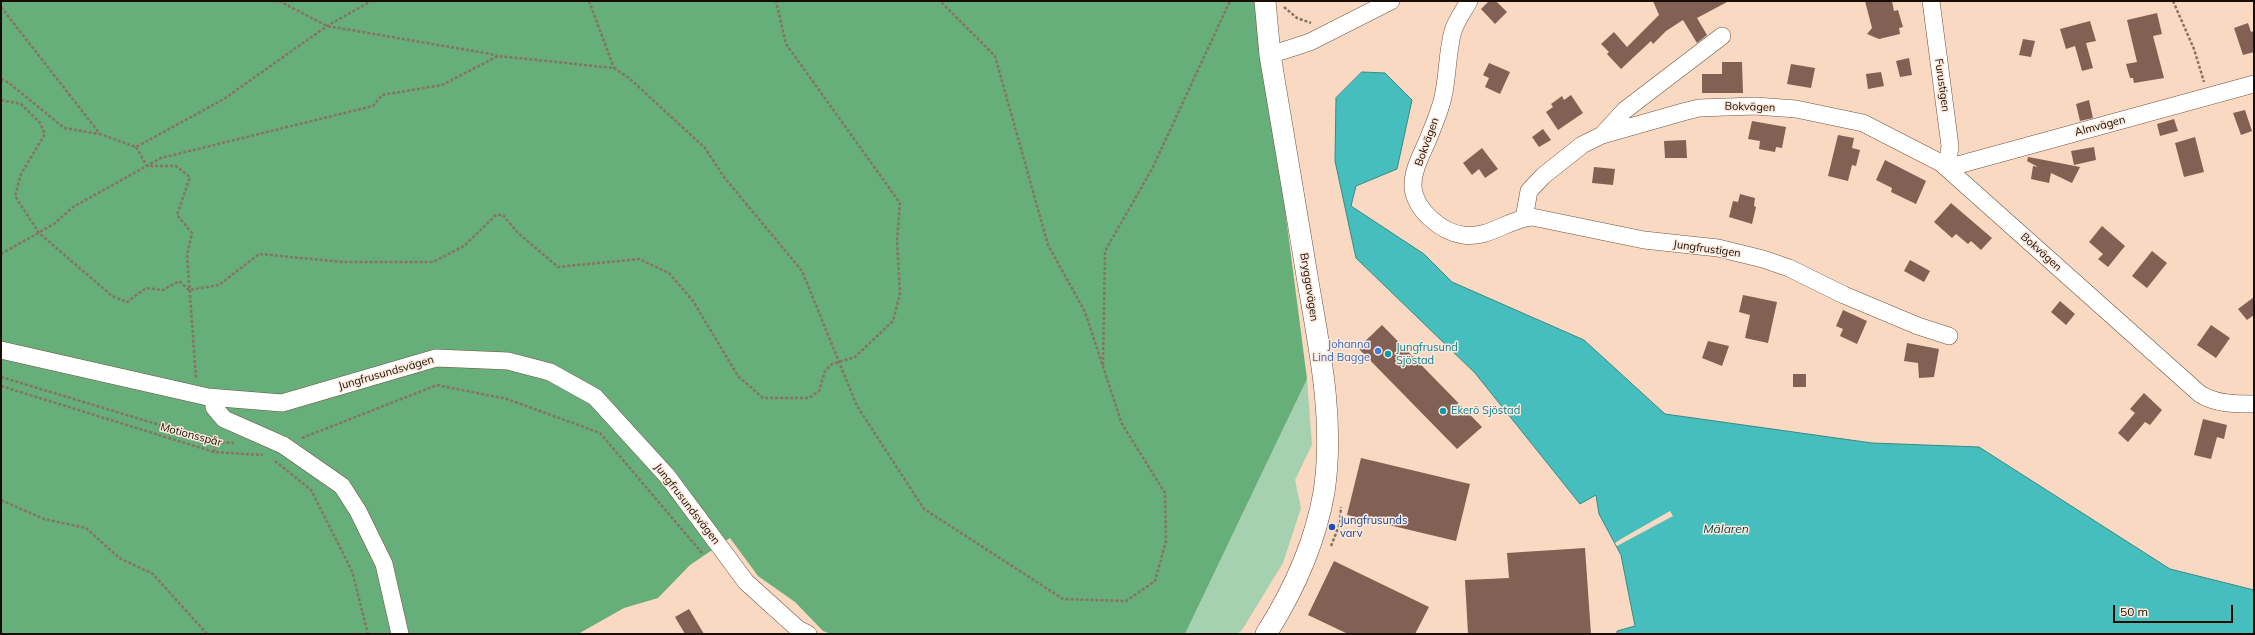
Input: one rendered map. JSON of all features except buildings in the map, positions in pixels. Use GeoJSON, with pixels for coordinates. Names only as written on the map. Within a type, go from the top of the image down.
{"type":"FeatureCollection","features":[{"type":"Feature","properties":{"kind":"main road","name":"Bryggavägen"},"geometry":{"type":"LineString","coordinates":[[1266,634],[1286,603],[1305,562],[1324,492],[1327,458],[1323,374],[1270,55],[1274,3]]}},
{"type":"Feature","properties":{"kind":"street"},"geometry":{"type":"LineString","coordinates":[[1270,55],[1310,42],[1391,1]]}},
{"type":"Feature","properties":{"kind":"street","name":"Bokvägen"},"geometry":{"type":"LineString","coordinates":[[1469,1],[1453,30],[1443,98],[1418,164],[1414,186],[1420,207],[1433,221],[1447,229],[1462,235],[1490,232],[1524,218],[1529,191],[1570,154],[1602,135],[1699,108],[1755,106],[1796,109],[1863,123],[1922,152],[1946,168],[2200,394],[2210,400],[2254,404]]}},
{"type":"Feature","properties":{"kind":"street","name":"Furustigen"},"geometry":{"type":"LineString","coordinates":[[1931,1],[1950,146],[1946,168]]}},
{"type":"Feature","properties":{"kind":"street"},"geometry":{"type":"LineString","coordinates":[[1602,135],[1624,110],[1722,36]]}},
{"type":"Feature","properties":{"kind":"street","name":"Almvägen"},"geometry":{"type":"LineString","coordinates":[[1946,168],[2209,98],[2254,84]]}},
{"type":"Feature","properties":{"kind":"street","name":"Jungfrustigen"},"geometry":{"type":"LineString","coordinates":[[1524,218],[1532,217],[1644,240],[1718,248],[1742,253],[1789,268],[1844,295],[1949,336]]}},
{"type":"Feature","properties":{"kind":"street","name":"Jungfrusundsvägen"},"geometry":{"type":"LineString","coordinates":[[1,350],[212,398],[282,403],[436,358],[508,361],[550,372],[595,397],[668,477],[746,582],[798,629],[808,634]]}},
{"type":"Feature","properties":{"kind":"street"},"geometry":{"type":"LineString","coordinates":[[212,398],[214,407],[224,419],[283,445],[342,486],[358,512],[384,564],[400,634]]}},
{"type":"Feature","properties":{"kind":"path"},"geometry":{"type":"LineString","coordinates":[[279,1],[327,26],[498,56],[614,68],[630,78],[705,148],[724,177],[802,271],[857,406],[924,509],[1063,599],[1126,601],[1155,581],[1166,541],[1165,493],[1122,424],[1085,312],[1048,245],[995,56],[940,1]]}},
{"type":"Feature","properties":{"kind":"path"},"geometry":{"type":"LineString","coordinates":[[136,147],[224,99],[327,26],[371,1]]}},
{"type":"Feature","properties":{"kind":"path"},"geometry":{"type":"LineString","coordinates":[[589,1],[614,68]]}},
{"type":"Feature","properties":{"kind":"path"},"geometry":{"type":"LineString","coordinates":[[189,290],[219,285],[259,254],[343,262],[433,262],[464,246],[496,215],[503,215],[518,233],[558,267],[639,259],[669,272],[693,301],[738,376],[763,398],[809,398],[819,391],[825,371],[832,364],[855,357],[893,321],[900,294],[897,241],[900,203],[786,44],[776,1]]}},
{"type":"Feature","properties":{"kind":"path"},"geometry":{"type":"LineString","coordinates":[[1103,367],[1105,251],[1152,169],[1230,1]]}},
{"type":"Feature","properties":{"kind":"path"},"geometry":{"type":"LineString","coordinates":[[2173,1],[2194,49],[2209,98]]}},
{"type":"Feature","properties":{"kind":"path"},"geometry":{"type":"LineString","coordinates":[[1274,3],[1296,18],[1315,24]]}},
{"type":"Feature","properties":{"kind":"path"},"geometry":{"type":"LineString","coordinates":[[1,7],[100,134]]}},
{"type":"Feature","properties":{"kind":"path"},"geometry":{"type":"LineString","coordinates":[[1,254],[54,224],[73,208],[161,158],[373,106],[382,95],[442,85],[498,56]]}},
{"type":"Feature","properties":{"kind":"path"},"geometry":{"type":"LineString","coordinates":[[1,80],[9,83],[64,128],[100,134],[136,147],[147,166]]}},
{"type":"Feature","properties":{"kind":"path"},"geometry":{"type":"LineString","coordinates":[[1,100],[21,104],[40,123],[45,134],[21,174],[15,196],[39,233],[112,296],[127,302],[146,288],[163,290],[179,280],[189,290]]}},
{"type":"Feature","properties":{"kind":"path"},"geometry":{"type":"LineString","coordinates":[[147,166],[176,166],[190,177],[177,215],[192,233],[187,255],[194,375],[212,398]]}},
{"type":"Feature","properties":{"kind":"path"},"geometry":{"type":"LineString","coordinates":[[1,377],[216,442],[238,443]]}},
{"type":"Feature","properties":{"kind":"path"},"geometry":{"type":"LineString","coordinates":[[283,445],[437,385],[507,399],[600,433],[704,556]]}},
{"type":"Feature","properties":{"kind":"path","name":"Motionsspår"},"geometry":{"type":"LineString","coordinates":[[1,386],[214,452],[267,455]]}},
{"type":"Feature","properties":{"kind":"path"},"geometry":{"type":"LineString","coordinates":[[214,452],[216,428]]}},
{"type":"Feature","properties":{"kind":"path"},"geometry":{"type":"LineString","coordinates":[[273,459],[311,490],[352,571],[368,634]]}},
{"type":"Feature","properties":{"kind":"path"},"geometry":{"type":"LineString","coordinates":[[1,500],[44,519],[86,528],[119,558],[152,574],[207,634]]}},
{"type":"Feature","properties":{"kind":"green space"},"geometry":{"type":"Polygon","coordinates":[[[1,1],[1258,1],[1307,379],[1185,634],[831,634],[823,631],[795,602],[758,576],[730,538],[690,565],[658,598],[624,608],[578,634],[1,634],[1,1]]]}},
{"type":"Feature","properties":{"kind":"green space"},"geometry":{"type":"Polygon","coordinates":[[[1307,379],[1312,445],[1295,480],[1301,508],[1283,563],[1242,630],[1237,634],[1185,634],[1307,379]]]}},
{"type":"Feature","properties":{"kind":"water","name":"Mälaren"},"geometry":{"type":"Polygon","coordinates":[[[1362,72],[1385,73],[1412,100],[1397,169],[1356,186],[1351,206],[1424,254],[1452,282],[1584,340],[1665,414],[1872,443],[1979,447],[2170,569],[2254,590],[2254,634],[1617,634],[1617,631],[1635,626],[1621,555],[1599,514],[1596,495],[1580,504],[1475,373],[1356,258],[1335,161],[1336,98],[1362,72]]]}},
{"type":"Feature","properties":{"kind":"pier"},"geometry":{"type":"Polygon","coordinates":[[[1670,511],[1673,516],[1617,546],[1615,543],[1621,539],[1670,511]]]}},
{"type":"Feature","properties":{"kind":"place","name":"Johanna Lind Bagge"},"geometry":{"type":"Point","coordinates":[1378,351]}},
{"type":"Feature","properties":{"kind":"place","name":"Jungfrusund Sjöstad"},"geometry":{"type":"Point","coordinates":[1388,354]}},
{"type":"Feature","properties":{"kind":"place","name":"Ekerö Sjöstad"},"geometry":{"type":"Point","coordinates":[1443,411]}},
{"type":"Feature","properties":{"kind":"place","name":"Jungfrusunds varv"},"geometry":{"type":"Point","coordinates":[1332,527]}}]}
